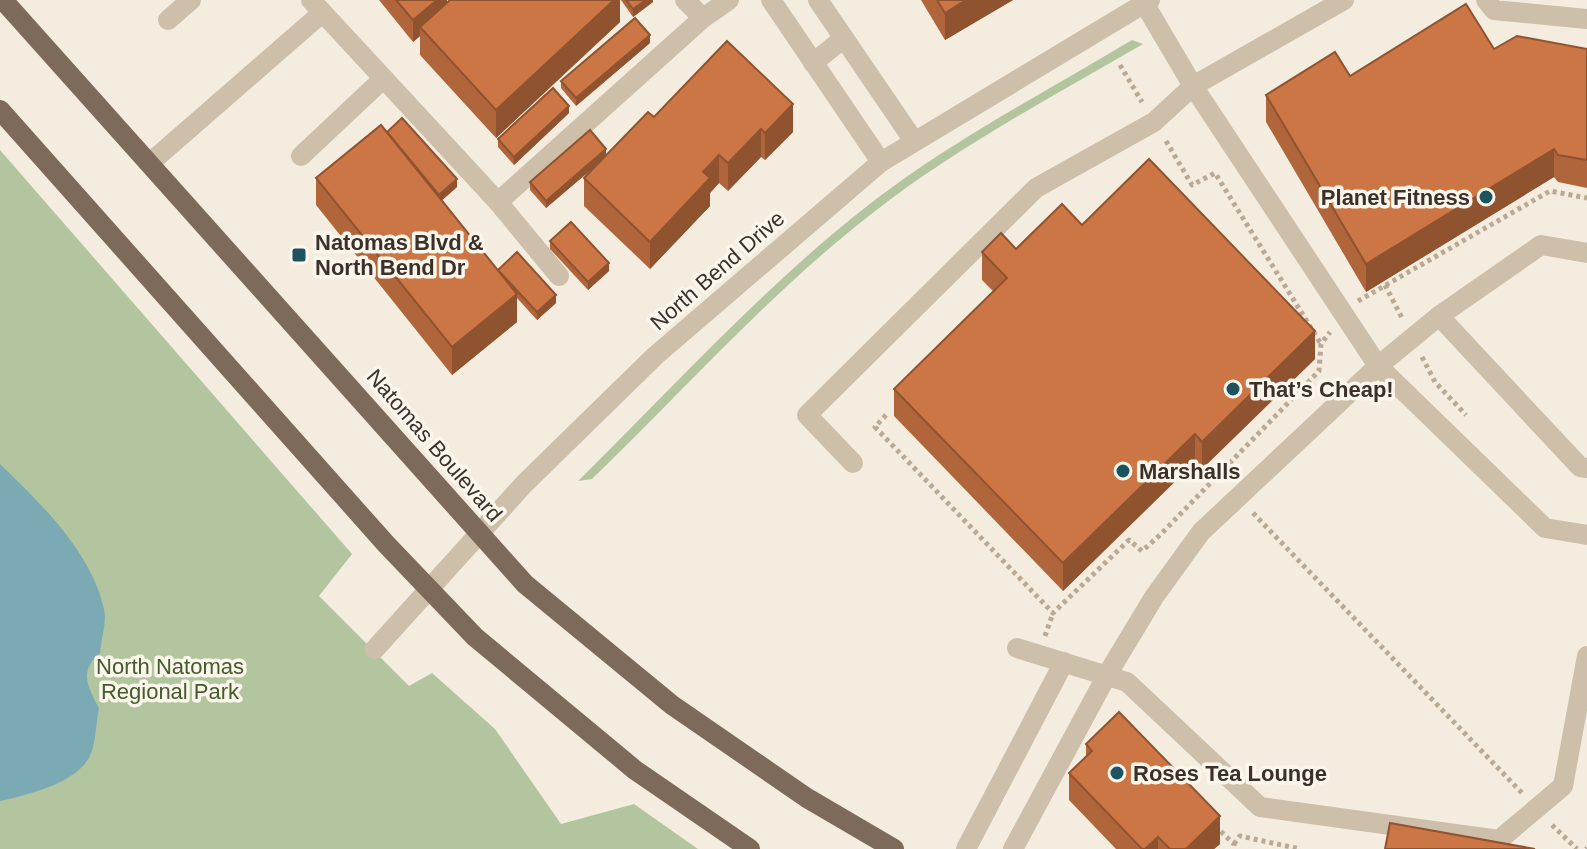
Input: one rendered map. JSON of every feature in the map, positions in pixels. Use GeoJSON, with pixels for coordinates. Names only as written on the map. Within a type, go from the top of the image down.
{"type":"FeatureCollection","features":[{"type":"Feature","properties":{"kind":"main road","name":"Natomas Boulevard"},"geometry":{"type":"LineString","coordinates":[[3,0],[525,584],[647,686],[807,798],[894,849]]}},
{"type":"Feature","properties":{"kind":"main road"},"geometry":{"type":"LineString","coordinates":[[0,110],[475,637],[542,696],[635,770],[750,849]]}},
{"type":"Feature","properties":{"kind":"street"},"geometry":{"type":"LineString","coordinates":[[168,20],[191,0]]}},
{"type":"Feature","properties":{"kind":"street"},"geometry":{"type":"LineString","coordinates":[[685,0],[703,18]]}},
{"type":"Feature","properties":{"kind":"street"},"geometry":{"type":"LineString","coordinates":[[498,202],[703,18],[729,0]]}},
{"type":"Feature","properties":{"kind":"street"},"geometry":{"type":"LineString","coordinates":[[771,0],[881,162]]}},
{"type":"Feature","properties":{"kind":"street"},"geometry":{"type":"LineString","coordinates":[[818,0],[914,141]]}},
{"type":"Feature","properties":{"kind":"street"},"geometry":{"type":"LineString","coordinates":[[853,463],[807,415],[1036,188],[1154,122],[1193,86],[1344,0]]}},
{"type":"Feature","properties":{"kind":"street"},"geometry":{"type":"LineString","coordinates":[[1486,0],[1494,10],[1587,19]]}},
{"type":"Feature","properties":{"kind":"street"},"geometry":{"type":"LineString","coordinates":[[1147,2],[1193,86],[1378,366],[1545,528],[1587,535]]}},
{"type":"Feature","properties":{"kind":"street","name":"North Bend Drive"},"geometry":{"type":"LineString","coordinates":[[375,649],[524,484],[655,356],[881,162],[1147,2]]}},
{"type":"Feature","properties":{"kind":"street"},"geometry":{"type":"LineString","coordinates":[[151,162],[317,6],[498,202],[559,276]]}},
{"type":"Feature","properties":{"kind":"street"},"geometry":{"type":"LineString","coordinates":[[813,63],[844,38]]}},
{"type":"Feature","properties":{"kind":"street"},"geometry":{"type":"LineString","coordinates":[[301,156],[383,79]]}},
{"type":"Feature","properties":{"kind":"street"},"geometry":{"type":"LineString","coordinates":[[1013,849],[1107,675],[1154,597],[1201,532],[1378,366],[1439,316],[1541,245],[1587,253]]}},
{"type":"Feature","properties":{"kind":"street"},"geometry":{"type":"LineString","coordinates":[[1439,316],[1580,467],[1587,468]]}},
{"type":"Feature","properties":{"kind":"street"},"geometry":{"type":"LineString","coordinates":[[1017,648],[1127,682],[1260,807],[1499,840],[1563,786],[1587,656]]}},
{"type":"Feature","properties":{"kind":"street"},"geometry":{"type":"LineString","coordinates":[[966,849],[1064,662]]}},
{"type":"Feature","properties":{"kind":"path"},"geometry":{"type":"LineString","coordinates":[[1120,65],[1192,185],[1215,173],[1321,344]]}},
{"type":"Feature","properties":{"kind":"path"},"geometry":{"type":"LineString","coordinates":[[1038,654],[1053,613],[1129,540],[1142,551],[1319,371],[1321,344],[1357,302],[1550,191],[1587,198]]}},
{"type":"Feature","properties":{"kind":"path"},"geometry":{"type":"LineString","coordinates":[[1385,285],[1435,382],[1467,416]]}},
{"type":"Feature","properties":{"kind":"path"},"geometry":{"type":"LineString","coordinates":[[886,415],[875,427],[1053,613]]}},
{"type":"Feature","properties":{"kind":"path"},"geometry":{"type":"LineString","coordinates":[[1246,447],[1267,470]]}},
{"type":"Feature","properties":{"kind":"path"},"geometry":{"type":"LineString","coordinates":[[1245,504],[1577,849]]}},
{"type":"Feature","properties":{"kind":"path"},"geometry":{"type":"LineString","coordinates":[[1213,823],[1233,846],[1240,836],[1300,849]]}},
{"type":"Feature","properties":{"kind":"green space"},"geometry":{"type":"Polygon","coordinates":[[[1132,40],[1143,44],[969,146],[870,215],[762,310],[592,479],[578,481],[773,287],[855,215],[955,145],[1132,40]]]}},
{"type":"Feature","properties":{"kind":"green space","name":"North Natomas Regional Park"},"geometry":{"type":"Polygon","coordinates":[[[0,150],[352,554],[319,596],[409,686],[432,673],[495,729],[561,824],[634,804],[698,849],[0,849],[0,150]]]}},
{"type":"Feature","properties":{"kind":"water"},"geometry":{"type":"Polygon","coordinates":[[[0,464],[47,512],[76,548],[97,588],[105,620],[100,653],[87,673],[99,708],[89,758],[73,775],[61,781],[36,792],[0,801],[0,464]]]}},
{"type":"Feature","properties":{"kind":"building"},"geometry":{"type":"Polygon","coordinates":[[[396,0],[437,0],[413,20],[396,0]]]}},
{"type":"Feature","properties":{"kind":"building"},"geometry":{"type":"Polygon","coordinates":[[[450,0],[614,0],[496,110],[420,27],[450,0]]]}},
{"type":"Feature","properties":{"kind":"building"},"geometry":{"type":"Polygon","coordinates":[[[626,0],[646,0],[633,9],[626,0]]]}},
{"type":"Feature","properties":{"kind":"building"},"geometry":{"type":"Polygon","coordinates":[[[937,0],[966,0],[945,13],[937,0]]]}},
{"type":"Feature","properties":{"kind":"building"},"geometry":{"type":"Polygon","coordinates":[[[1466,4],[1494,49],[1517,36],[1587,49],[1587,160],[1558,155],[1554,149],[1366,264],[1266,95],[1335,52],[1350,76],[1466,4]]]}},
{"type":"Feature","properties":{"kind":"building"},"geometry":{"type":"Polygon","coordinates":[[[635,18],[650,35],[576,98],[561,81],[635,18]]]}},
{"type":"Feature","properties":{"kind":"building"},"geometry":{"type":"Polygon","coordinates":[[[727,41],[793,104],[765,133],[761,129],[728,163],[719,155],[703,172],[710,178],[650,242],[584,178],[648,112],[654,117],[727,41]]]}},
{"type":"Feature","properties":{"kind":"building"},"geometry":{"type":"Polygon","coordinates":[[[553,88],[569,106],[514,157],[498,139],[553,88]]]}},
{"type":"Feature","properties":{"kind":"building"},"geometry":{"type":"Polygon","coordinates":[[[402,118],[457,179],[439,195],[387,132],[402,118]]]}},
{"type":"Feature","properties":{"kind":"building"},"geometry":{"type":"Polygon","coordinates":[[[381,125],[517,294],[452,347],[316,178],[381,125]]]}},
{"type":"Feature","properties":{"kind":"building"},"geometry":{"type":"Polygon","coordinates":[[[590,130],[606,149],[546,201],[530,182],[590,130]]]}},
{"type":"Feature","properties":{"kind":"building"},"geometry":{"type":"Polygon","coordinates":[[[1149,159],[1315,331],[1202,442],[1195,434],[1063,563],[894,389],[1007,278],[982,252],[1001,233],[1016,249],[1062,204],[1082,225],[1149,159]]]}},
{"type":"Feature","properties":{"kind":"building"},"geometry":{"type":"Polygon","coordinates":[[[571,222],[609,263],[588,282],[550,241],[571,222]]]}},
{"type":"Feature","properties":{"kind":"building"},"geometry":{"type":"Polygon","coordinates":[[[517,252],[556,295],[537,312],[498,270],[517,252]]]}},
{"type":"Feature","properties":{"kind":"building"},"geometry":{"type":"Polygon","coordinates":[[[1119,712],[1220,816],[1186,849],[1170,849],[1158,837],[1142,849],[1069,773],[1092,751],[1086,744],[1119,712]]]}},
{"type":"Feature","properties":{"kind":"building"},"geometry":{"type":"Polygon","coordinates":[[[1390,823],[1535,849],[1385,849],[1390,823]]]}},
{"type":"Feature","properties":{"kind":"place","name":"Planet Fitness"},"geometry":{"type":"Point","coordinates":[1486,197]}},
{"type":"Feature","properties":{"kind":"place","name":"Natomas Blvd & North Bend Dr"},"geometry":{"type":"Point","coordinates":[299,255]}},
{"type":"Feature","properties":{"kind":"place","name":"That’s Cheap!"},"geometry":{"type":"Point","coordinates":[1233,389]}},
{"type":"Feature","properties":{"kind":"place","name":"Marshalls"},"geometry":{"type":"Point","coordinates":[1123,471]}},
{"type":"Feature","properties":{"kind":"place","name":"Roses Tea Lounge"},"geometry":{"type":"Point","coordinates":[1117,773]}}]}
